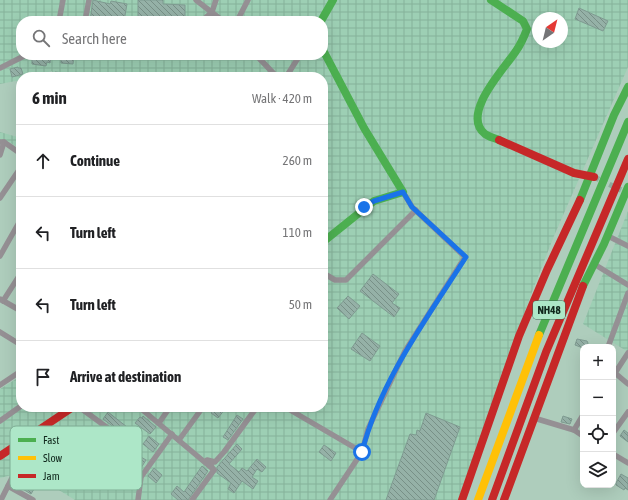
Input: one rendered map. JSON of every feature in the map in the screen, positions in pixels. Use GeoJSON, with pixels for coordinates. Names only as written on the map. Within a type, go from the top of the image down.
{"type":"FeatureCollection","features":[{"type":"Feature","properties":{"kind":"main road"},"geometry":{"type":"LineString","coordinates":[[324,16],[334,0]]}},
{"type":"Feature","properties":{"kind":"main road"},"geometry":{"type":"LineString","coordinates":[[491,0],[524,21],[527,29],[524,39],[501,70],[478,108],[478,122],[485,134],[535,157],[592,177]]}},
{"type":"Feature","properties":{"kind":"main road"},"geometry":{"type":"LineString","coordinates":[[328,60],[364,128],[403,192],[374,201],[328,238]]}},
{"type":"Feature","properties":{"kind":"main road"},"geometry":{"type":"LineString","coordinates":[[462,500],[519,336],[547,270],[592,177],[628,87]]}},
{"type":"Feature","properties":{"kind":"main road","name":"NH48"},"geometry":{"type":"LineString","coordinates":[[478,500],[534,346],[628,122]]}},
{"type":"Feature","properties":{"kind":"main road","name":"NH48"},"geometry":{"type":"LineString","coordinates":[[492,500],[546,352],[628,159]]}},
{"type":"Feature","properties":{"kind":"main road"},"geometry":{"type":"LineString","coordinates":[[504,500],[578,297],[608,236],[625,206],[625,190]]}},
{"type":"Feature","properties":{"kind":"main road"},"geometry":{"type":"LineString","coordinates":[[46,426],[67,412]]}},
{"type":"Feature","properties":{"kind":"main road"},"geometry":{"type":"LineString","coordinates":[[0,456],[10,450]]}},
{"type":"Feature","properties":{"kind":"street"},"geometry":{"type":"LineString","coordinates":[[60,16],[63,0]]}},
{"type":"Feature","properties":{"kind":"street"},"geometry":{"type":"LineString","coordinates":[[86,16],[90,0]]}},
{"type":"Feature","properties":{"kind":"street"},"geometry":{"type":"LineString","coordinates":[[196,0],[217,16]]}},
{"type":"Feature","properties":{"kind":"street"},"geometry":{"type":"LineString","coordinates":[[208,16],[212,12],[216,0]]}},
{"type":"Feature","properties":{"kind":"street"},"geometry":{"type":"LineString","coordinates":[[240,16],[248,0]]}},
{"type":"Feature","properties":{"kind":"street"},"geometry":{"type":"LineString","coordinates":[[0,68],[16,60]]}},
{"type":"Feature","properties":{"kind":"street"},"geometry":{"type":"LineString","coordinates":[[261,60],[272,72]]}},
{"type":"Feature","properties":{"kind":"street"},"geometry":{"type":"LineString","coordinates":[[289,72],[297,60]]}},
{"type":"Feature","properties":{"kind":"street"},"geometry":{"type":"LineString","coordinates":[[0,155],[2,142],[16,151]]}},
{"type":"Feature","properties":{"kind":"street"},"geometry":{"type":"LineString","coordinates":[[0,198],[16,174]]}},
{"type":"Feature","properties":{"kind":"street"},"geometry":{"type":"LineString","coordinates":[[330,500],[362,452],[368,428],[405,351],[466,257],[416,210],[403,192]]}},
{"type":"Feature","properties":{"kind":"street"},"geometry":{"type":"LineString","coordinates":[[328,276],[335,280],[346,280],[416,210]]}},
{"type":"Feature","properties":{"kind":"street"},"geometry":{"type":"LineString","coordinates":[[0,256],[16,228]]}},
{"type":"Feature","properties":{"kind":"street"},"geometry":{"type":"LineString","coordinates":[[608,236],[628,246]]}},
{"type":"Feature","properties":{"kind":"street"},"geometry":{"type":"LineString","coordinates":[[594,264],[628,285]]}},
{"type":"Feature","properties":{"kind":"street"},"geometry":{"type":"LineString","coordinates":[[16,280],[1,300],[16,308]]}},
{"type":"Feature","properties":{"kind":"street"},"geometry":{"type":"LineString","coordinates":[[609,344],[628,293]]}},
{"type":"Feature","properties":{"kind":"street"},"geometry":{"type":"LineString","coordinates":[[0,332],[16,342]]}},
{"type":"Feature","properties":{"kind":"street"},"geometry":{"type":"LineString","coordinates":[[616,372],[628,353]]}},
{"type":"Feature","properties":{"kind":"street"},"geometry":{"type":"LineString","coordinates":[[0,385],[16,374]]}},
{"type":"Feature","properties":{"kind":"street"},"geometry":{"type":"LineString","coordinates":[[616,376],[628,384]]}},
{"type":"Feature","properties":{"kind":"street"},"geometry":{"type":"LineString","coordinates":[[0,421],[16,410]]}},
{"type":"Feature","properties":{"kind":"street"},"geometry":{"type":"LineString","coordinates":[[82,412],[103,426]]}},
{"type":"Feature","properties":{"kind":"street"},"geometry":{"type":"LineString","coordinates":[[145,412],[214,470]]}},
{"type":"Feature","properties":{"kind":"street"},"geometry":{"type":"LineString","coordinates":[[159,423],[167,412]]}},
{"type":"Feature","properties":{"kind":"street"},"geometry":{"type":"LineString","coordinates":[[179,440],[199,412]]}},
{"type":"Feature","properties":{"kind":"street"},"geometry":{"type":"LineString","coordinates":[[214,470],[207,460],[215,462],[253,412]]}},
{"type":"Feature","properties":{"kind":"street"},"geometry":{"type":"LineString","coordinates":[[294,412],[362,452]]}},
{"type":"Feature","properties":{"kind":"street"},"geometry":{"type":"LineString","coordinates":[[616,429],[628,412]]}},
{"type":"Feature","properties":{"kind":"street"},"geometry":{"type":"LineString","coordinates":[[574,430],[582,416]]}},
{"type":"Feature","properties":{"kind":"street"},"geometry":{"type":"LineString","coordinates":[[534,418],[574,430],[580,434]]}},
{"type":"Feature","properties":{"kind":"street"},"geometry":{"type":"LineString","coordinates":[[142,476],[172,434]]}},
{"type":"Feature","properties":{"kind":"street"},"geometry":{"type":"LineString","coordinates":[[616,456],[628,462]]}},
{"type":"Feature","properties":{"kind":"street"},"geometry":{"type":"LineString","coordinates":[[192,500],[214,470]]}},
{"type":"Feature","properties":{"kind":"street"},"geometry":{"type":"LineString","coordinates":[[1,500],[10,482]]}},
{"type":"Feature","properties":{"kind":"street"},"geometry":{"type":"LineString","coordinates":[[15,490],[33,500]]}},
{"type":"Feature","properties":{"kind":"street"},"geometry":{"type":"LineString","coordinates":[[138,500],[139,490]]}},
{"type":"Feature","properties":{"kind":"shaded area"},"geometry":{"type":"Polygon","coordinates":[[[0,0],[628,0],[628,67],[554,236],[532,292],[458,500],[75,500],[59,490],[142,490],[142,426],[10,426],[10,476],[0,478],[0,389],[16,379],[16,412],[328,412],[328,72],[16,72],[16,81],[0,84],[0,0]]]}},
{"type":"Feature","properties":{"kind":"shaded area"},"geometry":{"type":"Polygon","coordinates":[[[0,132],[16,137],[16,147],[9,142],[0,141],[0,132]]]}},
{"type":"Feature","properties":{"kind":"shaded area"},"geometry":{"type":"Polygon","coordinates":[[[628,211],[628,352],[583,324],[628,211]]]}},
{"type":"Feature","properties":{"kind":"building"},"geometry":{"type":"Polygon","coordinates":[[[93,0],[110,4],[111,1],[127,4],[125,16],[91,16],[93,0]]]}},
{"type":"Feature","properties":{"kind":"building"},"geometry":{"type":"Polygon","coordinates":[[[138,0],[163,0],[163,4],[185,5],[185,16],[138,16],[138,0]]]}},
{"type":"Feature","properties":{"kind":"building"},"geometry":{"type":"Polygon","coordinates":[[[579,8],[608,21],[603,31],[575,19],[579,8]]]}},
{"type":"Feature","properties":{"kind":"building"},"geometry":{"type":"Polygon","coordinates":[[[32,60],[50,60],[50,63],[47,62],[46,66],[32,64],[32,60]]]}},
{"type":"Feature","properties":{"kind":"building"},"geometry":{"type":"Polygon","coordinates":[[[61,60],[73,60],[73,64],[61,63],[61,60]]]}},
{"type":"Feature","properties":{"kind":"building"},"geometry":{"type":"Polygon","coordinates":[[[18,67],[21,68],[22,72],[16,72],[16,76],[12,77],[10,69],[18,67]]]}},
{"type":"Feature","properties":{"kind":"building"},"geometry":{"type":"Polygon","coordinates":[[[373,274],[399,294],[392,303],[400,308],[394,317],[360,291],[373,274]]]}},
{"type":"Feature","properties":{"kind":"building"},"geometry":{"type":"Polygon","coordinates":[[[348,296],[360,306],[349,319],[337,308],[348,296]]]}},
{"type":"Feature","properties":{"kind":"building"},"geometry":{"type":"Polygon","coordinates":[[[362,333],[380,346],[370,361],[351,349],[362,333]]]}},
{"type":"Feature","properties":{"kind":"building"},"geometry":{"type":"Polygon","coordinates":[[[577,339],[587,341],[588,343],[580,344],[580,347],[575,345],[577,339]]]}},
{"type":"Feature","properties":{"kind":"building"},"geometry":{"type":"Polygon","coordinates":[[[108,412],[126,426],[112,426],[103,419],[108,412]]]}},
{"type":"Feature","properties":{"kind":"building"},"geometry":{"type":"Polygon","coordinates":[[[212,412],[223,412],[218,418],[211,413],[212,412]]]}},
{"type":"Feature","properties":{"kind":"building"},"geometry":{"type":"Polygon","coordinates":[[[426,413],[460,427],[434,500],[386,500],[410,434],[416,435],[417,430],[420,431],[426,413]]]}},
{"type":"Feature","properties":{"kind":"building"},"geometry":{"type":"Polygon","coordinates":[[[237,415],[243,419],[228,440],[223,437],[237,415]]]}},
{"type":"Feature","properties":{"kind":"building"},"geometry":{"type":"Polygon","coordinates":[[[143,416],[156,427],[150,434],[142,428],[142,426],[135,423],[140,417],[142,418],[143,416]]]}},
{"type":"Feature","properties":{"kind":"building"},"geometry":{"type":"Polygon","coordinates":[[[563,416],[572,419],[570,424],[561,422],[563,416]]]}},
{"type":"Feature","properties":{"kind":"building"},"geometry":{"type":"Polygon","coordinates":[[[624,430],[628,433],[628,442],[620,436],[624,430]]]}},
{"type":"Feature","properties":{"kind":"building"},"geometry":{"type":"Polygon","coordinates":[[[149,436],[159,444],[153,452],[143,444],[149,436]]]}},
{"type":"Feature","properties":{"kind":"building"},"geometry":{"type":"Polygon","coordinates":[[[237,444],[242,449],[229,464],[239,472],[242,468],[247,471],[257,459],[266,467],[262,472],[257,469],[252,477],[258,481],[253,489],[242,481],[234,493],[228,489],[231,483],[217,473],[217,467],[237,444]]]}},
{"type":"Feature","properties":{"kind":"building"},"geometry":{"type":"Polygon","coordinates":[[[324,445],[336,453],[331,461],[319,452],[324,445]]]}},
{"type":"Feature","properties":{"kind":"building"},"geometry":{"type":"Polygon","coordinates":[[[142,458],[146,460],[142,466],[142,458]]]}},
{"type":"Feature","properties":{"kind":"building"},"geometry":{"type":"Polygon","coordinates":[[[202,466],[208,471],[188,500],[178,500],[171,494],[177,486],[184,492],[202,466]]]}},
{"type":"Feature","properties":{"kind":"building"},"geometry":{"type":"Polygon","coordinates":[[[154,468],[162,475],[156,483],[148,476],[154,468]]]}},
{"type":"Feature","properties":{"kind":"building"},"geometry":{"type":"Polygon","coordinates":[[[621,474],[628,478],[628,490],[625,488],[624,490],[616,485],[621,474]]]}},
{"type":"Feature","properties":{"kind":"building"},"geometry":{"type":"Polygon","coordinates":[[[24,490],[33,490],[31,494],[24,490]]]}},
{"type":"Feature","properties":{"kind":"tunnel"},"geometry":{"type":"LineString","coordinates":[[594,177],[621,190]]}},
{"type":"Feature","properties":{"kind":"traffic: fast"},"geometry":{"type":"LineString","coordinates":[[324,16],[333,0]]}},
{"type":"Feature","properties":{"kind":"traffic: fast"},"geometry":{"type":"LineString","coordinates":[[491,0],[523,21],[527,29],[518,48],[495,79],[481,103],[478,115],[479,125],[485,134],[499,140]]}},
{"type":"Feature","properties":{"kind":"traffic: fast"},"geometry":{"type":"LineString","coordinates":[[328,60],[364,128],[403,192],[374,201],[328,238]]}},
{"type":"Feature","properties":{"kind":"traffic: fast"},"geometry":{"type":"LineString","coordinates":[[580,200],[614,115],[628,87]]}},
{"type":"Feature","properties":{"kind":"traffic: fast"},"geometry":{"type":"LineString","coordinates":[[539,335],[628,122]]}},
{"type":"Feature","properties":{"kind":"traffic: fast"},"geometry":{"type":"LineString","coordinates":[[583,286],[604,244],[628,187]]}},
{"type":"Feature","properties":{"kind":"traffic: slow"},"geometry":{"type":"LineString","coordinates":[[478,500],[539,335]]}},
{"type":"Feature","properties":{"kind":"traffic: jam"},"geometry":{"type":"LineString","coordinates":[[499,140],[574,173],[594,177]]}},
{"type":"Feature","properties":{"kind":"traffic: jam"},"geometry":{"type":"LineString","coordinates":[[492,500],[546,352],[628,159]]}},
{"type":"Feature","properties":{"kind":"traffic: jam"},"geometry":{"type":"LineString","coordinates":[[462,500],[519,336],[547,270],[580,200]]}},
{"type":"Feature","properties":{"kind":"traffic: jam"},"geometry":{"type":"LineString","coordinates":[[504,500],[583,286]]}},
{"type":"Feature","properties":{"kind":"traffic: jam"},"geometry":{"type":"LineString","coordinates":[[45,426],[66,412]]}},
{"type":"Feature","properties":{"kind":"traffic: jam"},"geometry":{"type":"LineString","coordinates":[[0,456],[10,449]]}},
{"type":"Feature","properties":{"kind":"route"},"geometry":{"type":"LineString","coordinates":[[362,452],[368,428],[405,351],[466,257],[412,207],[403,192],[374,201],[364,207]]}}]}
